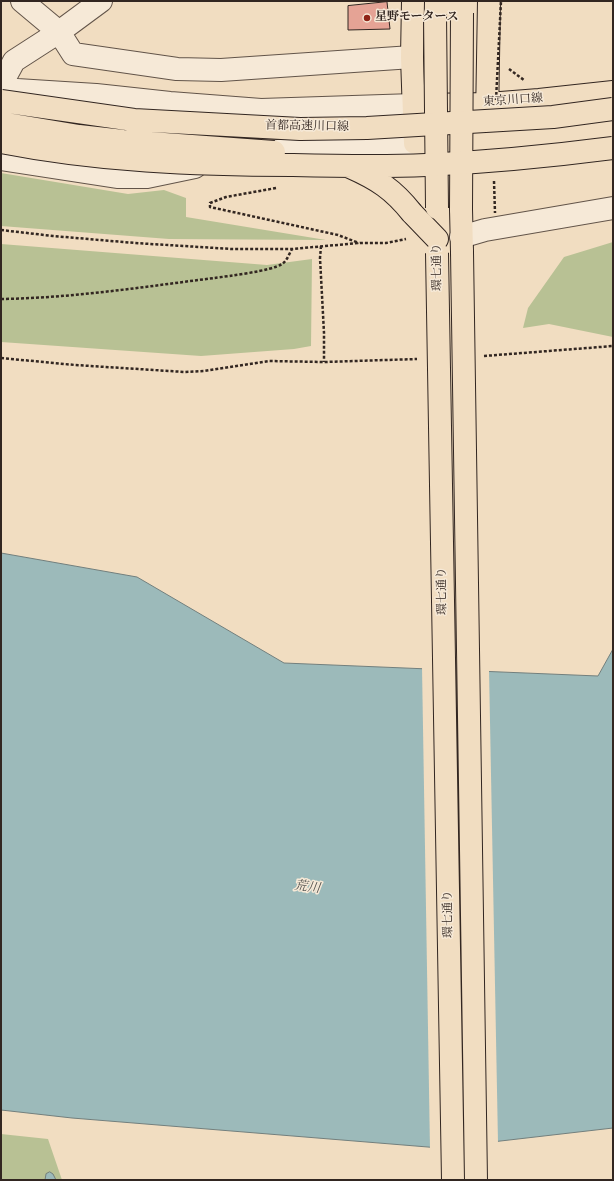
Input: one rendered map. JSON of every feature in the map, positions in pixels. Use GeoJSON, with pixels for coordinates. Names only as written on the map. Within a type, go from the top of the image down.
{"type":"FeatureCollection","features":[{"type":"Feature","properties":{"kind":"main road"},"geometry":{"type":"LineString","coordinates":[[413,1],[412,56],[415,143],[486,142],[534,139],[613,130]]}},
{"type":"Feature","properties":{"kind":"main road"},"geometry":{"type":"LineString","coordinates":[[486,142],[489,1]]}},
{"type":"Feature","properties":{"kind":"main road","name":"環七通り"},"geometry":{"type":"LineString","coordinates":[[462,7],[461,209],[476,1180]]}},
{"type":"Feature","properties":{"kind":"main road","name":"環七通り"},"geometry":{"type":"LineString","coordinates":[[435,8],[437,246],[453,1180]]}},
{"type":"Feature","properties":{"kind":"main road","name":"東京川口線"},"geometry":{"type":"LineString","coordinates":[[414,105],[488,104],[613,92]]}},
{"type":"Feature","properties":{"kind":"main road","name":"首都高速川口線"},"geometry":{"type":"LineString","coordinates":[[1,102],[134,120],[300,129],[367,128],[553,117],[613,109]]}},
{"type":"Feature","properties":{"kind":"main road"},"geometry":{"type":"LineString","coordinates":[[1,123],[79,136],[306,154],[332,159],[362,172],[388,187],[412,212],[437,246]]}},
{"type":"Feature","properties":{"kind":"main road"},"geometry":{"type":"LineString","coordinates":[[1,134],[95,147],[156,153],[233,157]]}},
{"type":"Feature","properties":{"kind":"main road"},"geometry":{"type":"LineString","coordinates":[[1,142],[75,154],[153,162],[238,165],[425,165],[550,156],[613,148]]}},
{"type":"Feature","properties":{"kind":"street"},"geometry":{"type":"LineString","coordinates":[[22,1],[59,32],[73,54],[177,69],[221,70],[412,56]]}},
{"type":"Feature","properties":{"kind":"street"},"geometry":{"type":"LineString","coordinates":[[1,85],[14,61],[59,32],[101,1]]}},
{"type":"Feature","properties":{"kind":"street"},"geometry":{"type":"LineString","coordinates":[[1,89],[96,94],[170,103],[261,110],[414,105]]}},
{"type":"Feature","properties":{"kind":"street"},"geometry":{"type":"LineString","coordinates":[[1,159],[75,172],[117,177],[147,177],[233,157],[311,147],[415,143]]}},
{"type":"Feature","properties":{"kind":"street"},"geometry":{"type":"LineString","coordinates":[[462,245],[485,230],[613,208]]}},
{"type":"Feature","properties":{"kind":"path"},"geometry":{"type":"LineString","coordinates":[[277,188],[226,197],[210,203],[210,207],[338,235],[359,243]]}},
{"type":"Feature","properties":{"kind":"path"},"geometry":{"type":"LineString","coordinates":[[1,230],[61,237],[204,248],[292,249],[359,243],[386,243],[405,238],[409,243]]}},
{"type":"Feature","properties":{"kind":"path"},"geometry":{"type":"LineString","coordinates":[[321,246],[320,258],[324,362]]}},
{"type":"Feature","properties":{"kind":"path"},"geometry":{"type":"LineString","coordinates":[[1,299],[31,299],[130,289],[273,268],[284,264],[292,249]]}},
{"type":"Feature","properties":{"kind":"path"},"geometry":{"type":"LineString","coordinates":[[484,356],[613,346]]}},
{"type":"Feature","properties":{"kind":"path"},"geometry":{"type":"LineString","coordinates":[[1,358],[75,365],[185,372],[204,371],[269,361],[324,362],[420,359]]}},
{"type":"Feature","properties":{"kind":"green space"},"geometry":{"type":"Polygon","coordinates":[[[1,173],[128,194],[164,190],[186,198],[186,217],[326,240],[169,239],[1,226],[1,173]]]}},
{"type":"Feature","properties":{"kind":"green space"},"geometry":{"type":"Polygon","coordinates":[[[613,242],[613,337],[549,324],[523,328],[528,308],[564,257],[613,242]]]}},
{"type":"Feature","properties":{"kind":"green space"},"geometry":{"type":"Polygon","coordinates":[[[1,244],[267,265],[312,259],[311,346],[294,349],[201,356],[1,342],[1,244]]]}},
{"type":"Feature","properties":{"kind":"green space"},"geometry":{"type":"Polygon","coordinates":[[[1,1134],[48,1139],[62,1180],[1,1180],[1,1134]]]}},
{"type":"Feature","properties":{"kind":"water","name":"荒川"},"geometry":{"type":"Polygon","coordinates":[[[1,553],[137,577],[284,663],[598,676],[613,649],[613,1128],[440,1148],[72,1118],[1,1110],[1,553]]]}},
{"type":"Feature","properties":{"kind":"water"},"geometry":{"type":"Polygon","coordinates":[[[50,1172],[56,1180],[45,1180],[46,1174],[50,1172]]]}},
{"type":"Feature","properties":{"kind":"pier"},"geometry":{"type":"Polygon","coordinates":[[[422,667],[489,669],[498,1143],[440,1150],[430,1149],[422,667]]]}},
{"type":"Feature","properties":{"kind":"building"},"geometry":{"type":"Polygon","coordinates":[[[387,2],[390,29],[348,30],[348,6],[387,2]]]}},
{"type":"Feature","properties":{"kind":"place","name":"星野モータース"},"geometry":{"type":"Point","coordinates":[367,18]}}]}
